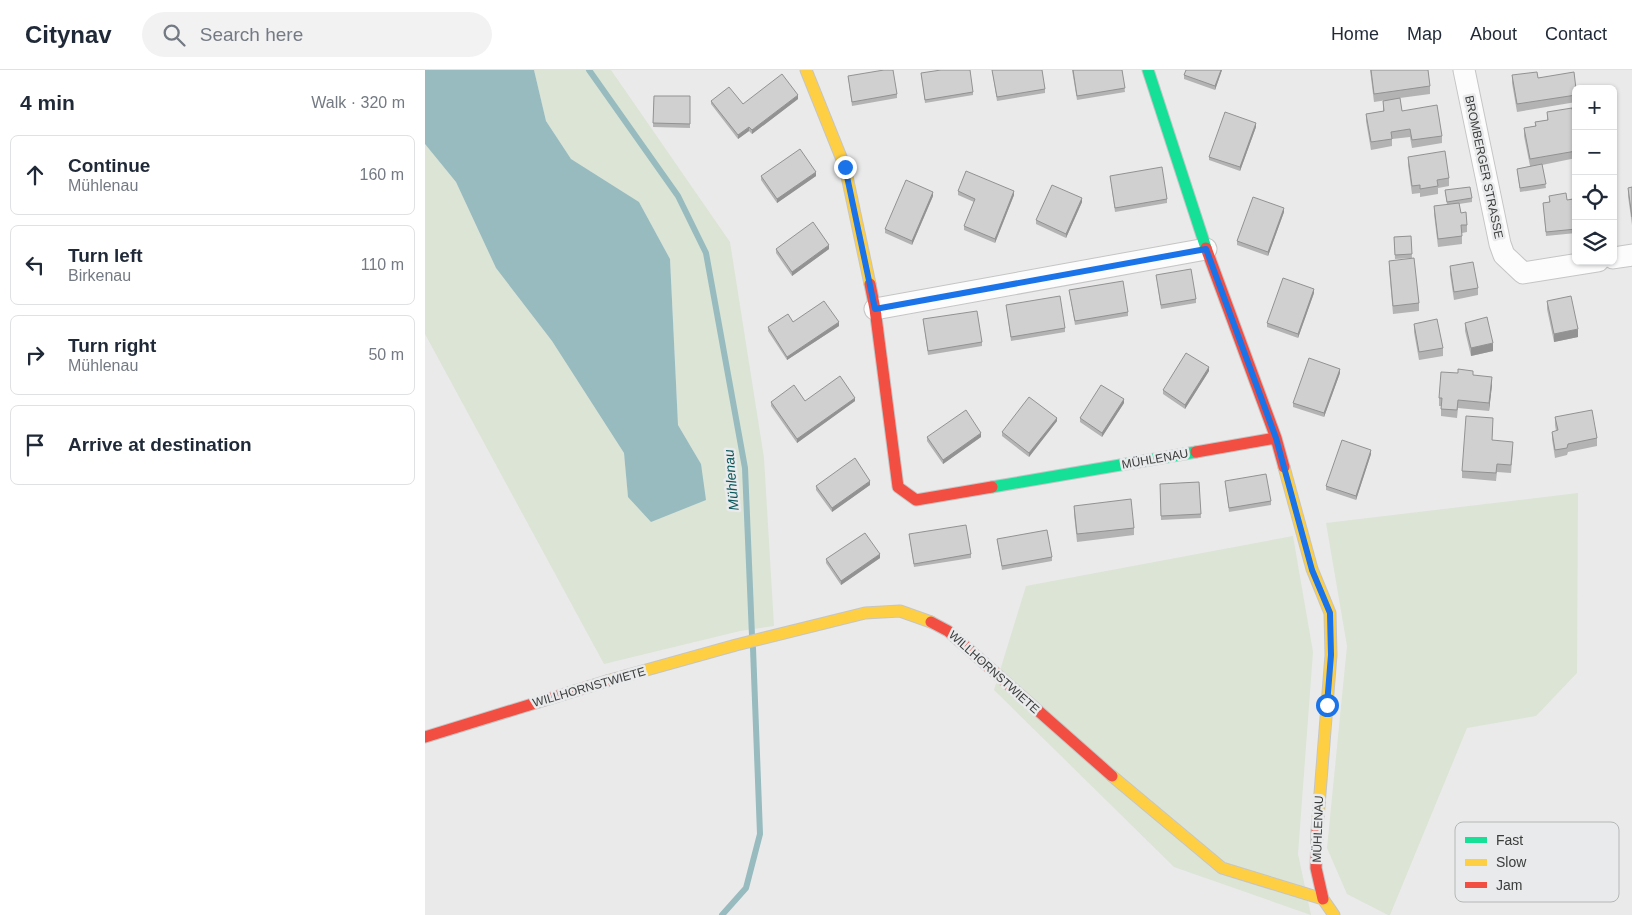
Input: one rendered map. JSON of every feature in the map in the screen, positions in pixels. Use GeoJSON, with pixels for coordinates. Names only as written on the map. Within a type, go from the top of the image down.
{"type":"FeatureCollection","features":[{"type":"Feature","properties":{"kind":"street","name":"MÜHLENAU"},"geometry":{"type":"LineString","coordinates":[[806,70],[845,167],[875,309],[898,487],[916,500],[1276,438]]}},
{"type":"Feature","properties":{"kind":"street","name":"MÜHLENAU"},"geometry":{"type":"LineString","coordinates":[[1149,70],[1206,249],[1276,438],[1312,570],[1330,613],[1331,655],[1316,838],[1316,868],[1323,899]]}},
{"type":"Feature","properties":{"kind":"street","name":"BROMBERGER STRASSE"},"geometry":{"type":"LineString","coordinates":[[1464,70],[1500,244],[1505,255],[1523,273],[1579,265]]}},
{"type":"Feature","properties":{"kind":"street"},"geometry":{"type":"LineString","coordinates":[[875,309],[1206,249]]}},
{"type":"Feature","properties":{"kind":"street"},"geometry":{"type":"LineString","coordinates":[[1617,257],[1632,255]]}},
{"type":"Feature","properties":{"kind":"street","name":"WILLHORNSTWIETE"},"geometry":{"type":"LineString","coordinates":[[425,737],[547,698],[765,638],[868,614],[892,611],[923,616],[948,631],[1093,760],[1222,868],[1323,899]]}},
{"type":"Feature","properties":{"kind":"street"},"geometry":{"type":"LineString","coordinates":[[1323,899],[1335,915]]}},
{"type":"Feature","properties":{"kind":"green space"},"geometry":{"type":"Polygon","coordinates":[[[534,70],[611,70],[730,242],[764,458],[774,626],[740,631],[604,664],[425,334],[425,144],[456,182],[496,268],[552,341],[624,453],[628,497],[701,464],[678,425],[670,259],[639,202],[571,159],[546,121],[534,70]]]}},
{"type":"Feature","properties":{"kind":"green space"},"geometry":{"type":"Polygon","coordinates":[[[1578,493],[1577,673],[1536,716],[1467,728],[1390,915],[1388,915],[1347,894],[1327,848],[1347,646],[1326,523],[1578,493]]]}},
{"type":"Feature","properties":{"kind":"green space"},"geometry":{"type":"Polygon","coordinates":[[[1293,536],[1313,652],[1298,854],[1311,915],[1174,867],[994,690],[1026,586],[1293,536]]]}},
{"type":"Feature","properties":{"kind":"water"},"geometry":{"type":"Polygon","coordinates":[[[425,70],[534,70],[546,121],[571,159],[639,202],[670,259],[678,425],[701,464],[706,500],[651,522],[628,497],[624,453],[552,341],[496,268],[456,182],[425,144],[425,70]]]}},
{"type":"Feature","properties":{"kind":"building"},"geometry":{"type":"Polygon","coordinates":[[[893,70],[897,94],[852,102],[848,76],[893,70]]]}},
{"type":"Feature","properties":{"kind":"building"},"geometry":{"type":"Polygon","coordinates":[[[941,70],[970,70],[973,92],[925,100],[921,73],[941,70]]]}},
{"type":"Feature","properties":{"kind":"building"},"geometry":{"type":"Polygon","coordinates":[[[992,70],[1042,70],[1045,89],[997,97],[992,70]]]}},
{"type":"Feature","properties":{"kind":"building"},"geometry":{"type":"Polygon","coordinates":[[[1073,70],[1122,70],[1125,88],[1077,96],[1073,70]]]}},
{"type":"Feature","properties":{"kind":"building"},"geometry":{"type":"Polygon","coordinates":[[[1186,70],[1221,70],[1215,86],[1184,75],[1186,70]]]}},
{"type":"Feature","properties":{"kind":"building"},"geometry":{"type":"Polygon","coordinates":[[[1371,70],[1428,70],[1430,86],[1374,94],[1371,70]]]}},
{"type":"Feature","properties":{"kind":"building"},"geometry":{"type":"Polygon","coordinates":[[[1537,72],[1538,78],[1574,72],[1576,85],[1572,85],[1572,96],[1517,104],[1512,75],[1537,72]]]}},
{"type":"Feature","properties":{"kind":"building"},"geometry":{"type":"Polygon","coordinates":[[[782,74],[798,95],[752,130],[749,127],[738,135],[711,101],[729,87],[743,104],[782,74]]]}},
{"type":"Feature","properties":{"kind":"building"},"geometry":{"type":"Polygon","coordinates":[[[654,96],[690,96],[690,124],[653,123],[654,96]]]}},
{"type":"Feature","properties":{"kind":"building"},"geometry":{"type":"Polygon","coordinates":[[[1400,98],[1402,111],[1437,105],[1442,136],[1412,140],[1410,129],[1391,132],[1392,139],[1371,142],[1366,114],[1384,111],[1383,101],[1400,98]]]}},
{"type":"Feature","properties":{"kind":"building"},"geometry":{"type":"Polygon","coordinates":[[[1572,108],[1572,152],[1530,159],[1524,128],[1536,126],[1535,122],[1548,120],[1547,112],[1572,108]]]}},
{"type":"Feature","properties":{"kind":"building"},"geometry":{"type":"Polygon","coordinates":[[[1225,112],[1256,123],[1240,167],[1209,157],[1225,112]]]}},
{"type":"Feature","properties":{"kind":"building"},"geometry":{"type":"Polygon","coordinates":[[[800,149],[816,172],[777,199],[761,176],[800,149]]]}},
{"type":"Feature","properties":{"kind":"building"},"geometry":{"type":"Polygon","coordinates":[[[1445,151],[1449,178],[1437,180],[1438,186],[1420,189],[1420,185],[1412,186],[1408,157],[1445,151]]]}},
{"type":"Feature","properties":{"kind":"building"},"geometry":{"type":"Polygon","coordinates":[[[1542,164],[1546,184],[1520,188],[1517,169],[1542,164]]]}},
{"type":"Feature","properties":{"kind":"building"},"geometry":{"type":"Polygon","coordinates":[[[1162,167],[1167,199],[1115,208],[1110,176],[1162,167]]]}},
{"type":"Feature","properties":{"kind":"building"},"geometry":{"type":"Polygon","coordinates":[[[966,171],[1014,191],[995,239],[964,226],[975,199],[958,191],[966,171]]]}},
{"type":"Feature","properties":{"kind":"building"},"geometry":{"type":"Polygon","coordinates":[[[906,180],[933,192],[912,241],[885,229],[906,180]]]}},
{"type":"Feature","properties":{"kind":"building"},"geometry":{"type":"Polygon","coordinates":[[[1052,185],[1082,198],[1066,234],[1036,220],[1052,185]]]}},
{"type":"Feature","properties":{"kind":"building"},"geometry":{"type":"Polygon","coordinates":[[[1470,187],[1472,198],[1447,202],[1445,190],[1470,187]]]}},
{"type":"Feature","properties":{"kind":"building"},"geometry":{"type":"Polygon","coordinates":[[[1632,187],[1632,217],[1628,188],[1632,187]]]}},
{"type":"Feature","properties":{"kind":"building"},"geometry":{"type":"Polygon","coordinates":[[[1566,193],[1567,200],[1572,199],[1572,229],[1546,232],[1543,203],[1550,202],[1549,196],[1566,193]]]}},
{"type":"Feature","properties":{"kind":"building"},"geometry":{"type":"Polygon","coordinates":[[[1253,197],[1284,208],[1268,252],[1237,241],[1253,197]]]}},
{"type":"Feature","properties":{"kind":"building"},"geometry":{"type":"Polygon","coordinates":[[[1459,203],[1461,213],[1466,212],[1467,225],[1461,225],[1462,236],[1438,239],[1434,206],[1459,203]]]}},
{"type":"Feature","properties":{"kind":"building"},"geometry":{"type":"Polygon","coordinates":[[[813,222],[829,245],[792,272],[776,249],[813,222]]]}},
{"type":"Feature","properties":{"kind":"building"},"geometry":{"type":"Polygon","coordinates":[[[1411,236],[1412,254],[1395,255],[1394,237],[1411,236]]]}},
{"type":"Feature","properties":{"kind":"building"},"geometry":{"type":"Polygon","coordinates":[[[1414,258],[1419,303],[1393,306],[1389,261],[1414,258]]]}},
{"type":"Feature","properties":{"kind":"building"},"geometry":{"type":"Polygon","coordinates":[[[1473,262],[1478,288],[1454,292],[1450,266],[1473,262]]]}},
{"type":"Feature","properties":{"kind":"building"},"geometry":{"type":"Polygon","coordinates":[[[1191,269],[1196,299],[1161,305],[1156,275],[1191,269]]]}},
{"type":"Feature","properties":{"kind":"building"},"geometry":{"type":"Polygon","coordinates":[[[1283,278],[1314,289],[1298,334],[1267,323],[1283,278]]]}},
{"type":"Feature","properties":{"kind":"building"},"geometry":{"type":"Polygon","coordinates":[[[1123,281],[1128,312],[1075,321],[1069,290],[1123,281]]]}},
{"type":"Feature","properties":{"kind":"building"},"geometry":{"type":"Polygon","coordinates":[[[1060,296],[1065,328],[1011,337],[1006,305],[1060,296]]]}},
{"type":"Feature","properties":{"kind":"building"},"geometry":{"type":"Polygon","coordinates":[[[1571,296],[1578,329],[1554,334],[1547,301],[1571,296]]]}},
{"type":"Feature","properties":{"kind":"building"},"geometry":{"type":"Polygon","coordinates":[[[824,301],[839,322],[787,357],[768,327],[788,314],[793,322],[824,301]]]}},
{"type":"Feature","properties":{"kind":"building"},"geometry":{"type":"Polygon","coordinates":[[[977,311],[982,342],[928,351],[923,319],[977,311]]]}},
{"type":"Feature","properties":{"kind":"building"},"geometry":{"type":"Polygon","coordinates":[[[1487,317],[1493,343],[1471,348],[1465,323],[1487,317]]]}},
{"type":"Feature","properties":{"kind":"building"},"geometry":{"type":"Polygon","coordinates":[[[1437,319],[1443,348],[1419,352],[1414,324],[1437,319]]]}},
{"type":"Feature","properties":{"kind":"building"},"geometry":{"type":"Polygon","coordinates":[[[1186,353],[1209,367],[1185,405],[1163,390],[1186,353]]]}},
{"type":"Feature","properties":{"kind":"building"},"geometry":{"type":"Polygon","coordinates":[[[1309,358],[1340,369],[1324,413],[1293,403],[1309,358]]]}},
{"type":"Feature","properties":{"kind":"building"},"geometry":{"type":"Polygon","coordinates":[[[1458,369],[1473,371],[1473,375],[1492,377],[1489,403],[1458,400],[1457,410],[1441,409],[1442,398],[1439,398],[1441,372],[1458,373],[1458,369]]]}},
{"type":"Feature","properties":{"kind":"building"},"geometry":{"type":"Polygon","coordinates":[[[840,376],[855,398],[797,439],[771,402],[794,385],[805,401],[840,376]]]}},
{"type":"Feature","properties":{"kind":"building"},"geometry":{"type":"Polygon","coordinates":[[[1101,385],[1124,399],[1102,433],[1080,418],[1101,385]]]}},
{"type":"Feature","properties":{"kind":"building"},"geometry":{"type":"Polygon","coordinates":[[[1029,397],[1057,418],[1029,453],[1002,432],[1029,397]]]}},
{"type":"Feature","properties":{"kind":"building"},"geometry":{"type":"Polygon","coordinates":[[[966,410],[981,433],[943,460],[927,437],[966,410]]]}},
{"type":"Feature","properties":{"kind":"building"},"geometry":{"type":"Polygon","coordinates":[[[1592,410],[1597,438],[1568,444],[1567,448],[1555,450],[1552,432],[1558,430],[1555,417],[1592,410]]]}},
{"type":"Feature","properties":{"kind":"building"},"geometry":{"type":"Polygon","coordinates":[[[1466,416],[1493,418],[1492,440],[1513,442],[1511,465],[1497,464],[1496,473],[1462,471],[1466,416]]]}},
{"type":"Feature","properties":{"kind":"building"},"geometry":{"type":"Polygon","coordinates":[[[1342,440],[1371,450],[1356,496],[1326,486],[1342,440]]]}},
{"type":"Feature","properties":{"kind":"building"},"geometry":{"type":"Polygon","coordinates":[[[855,458],[870,481],[832,508],[816,486],[855,458]]]}},
{"type":"Feature","properties":{"kind":"building"},"geometry":{"type":"Polygon","coordinates":[[[1266,474],[1271,501],[1229,508],[1225,481],[1266,474]]]}},
{"type":"Feature","properties":{"kind":"building"},"geometry":{"type":"Polygon","coordinates":[[[1199,482],[1201,514],[1161,516],[1160,484],[1199,482]]]}},
{"type":"Feature","properties":{"kind":"building"},"geometry":{"type":"Polygon","coordinates":[[[1131,499],[1134,528],[1077,534],[1074,506],[1131,499]]]}},
{"type":"Feature","properties":{"kind":"building"},"geometry":{"type":"Polygon","coordinates":[[[966,525],[971,554],[914,564],[909,534],[966,525]]]}},
{"type":"Feature","properties":{"kind":"building"},"geometry":{"type":"Polygon","coordinates":[[[1047,530],[1052,557],[1002,566],[997,539],[1047,530]]]}},
{"type":"Feature","properties":{"kind":"building"},"geometry":{"type":"Polygon","coordinates":[[[865,533],[880,554],[841,581],[826,559],[865,533]]]}},
{"type":"Feature","properties":{"kind":"waterway","name":"Mühlenau"},"geometry":{"type":"LineString","coordinates":[[589,70],[678,196],[706,253],[745,468],[752,636]]}},
{"type":"Feature","properties":{"kind":"waterway","name":"Mühlenau"},"geometry":{"type":"LineString","coordinates":[[722,915],[746,888],[760,834],[753,648]]}},
{"type":"Feature","properties":{"kind":"traffic: fast"},"geometry":{"type":"LineString","coordinates":[[1148,70],[1206,248]]}},
{"type":"Feature","properties":{"kind":"traffic: fast"},"geometry":{"type":"LineString","coordinates":[[992,487],[1196,452]]}},
{"type":"Feature","properties":{"kind":"traffic: slow"},"geometry":{"type":"LineString","coordinates":[[806,70],[845,167],[870,284]]}},
{"type":"Feature","properties":{"kind":"traffic: slow"},"geometry":{"type":"LineString","coordinates":[[1284,467],[1312,569],[1330,613],[1331,655],[1317,831]]}},
{"type":"Feature","properties":{"kind":"traffic: slow"},"geometry":{"type":"LineString","coordinates":[[607,681],[736,645],[865,613],[900,611],[931,622]]}},
{"type":"Feature","properties":{"kind":"traffic: slow"},"geometry":{"type":"LineString","coordinates":[[1112,776],[1222,868],[1323,899],[1334,915]]}},
{"type":"Feature","properties":{"kind":"traffic: jam"},"geometry":{"type":"LineString","coordinates":[[1206,248],[1276,438],[1284,467]]}},
{"type":"Feature","properties":{"kind":"traffic: jam"},"geometry":{"type":"LineString","coordinates":[[870,284],[875,309],[898,487],[916,500],[992,487]]}},
{"type":"Feature","properties":{"kind":"traffic: jam"},"geometry":{"type":"LineString","coordinates":[[1196,452],[1276,438]]}},
{"type":"Feature","properties":{"kind":"traffic: jam"},"geometry":{"type":"LineString","coordinates":[[931,622],[948,631],[1112,776]]}},
{"type":"Feature","properties":{"kind":"traffic: jam"},"geometry":{"type":"LineString","coordinates":[[425,737],[607,681]]}},
{"type":"Feature","properties":{"kind":"traffic: jam"},"geometry":{"type":"LineString","coordinates":[[1317,831],[1316,868],[1323,899]]}},
{"type":"Feature","properties":{"kind":"route"},"geometry":{"type":"LineString","coordinates":[[845,167],[875,309],[1206,249],[1276,438],[1312,570],[1330,613],[1331,655],[1327,705]]}}]}
